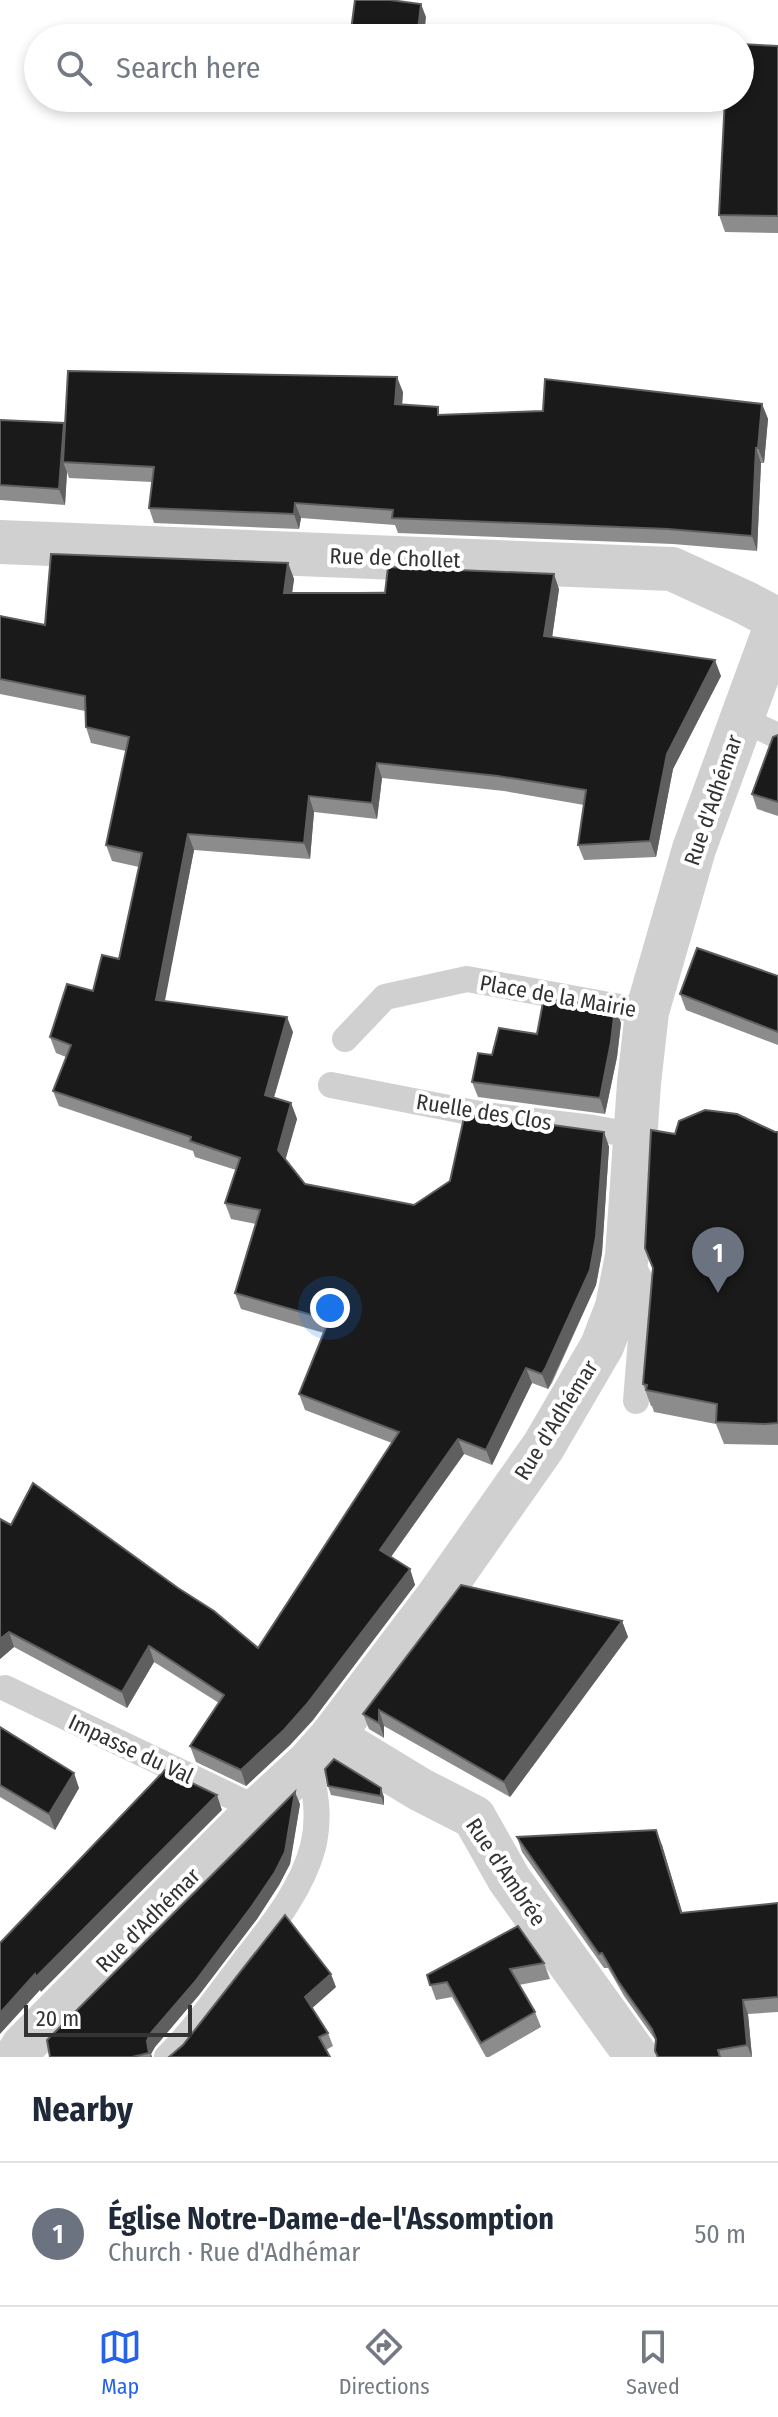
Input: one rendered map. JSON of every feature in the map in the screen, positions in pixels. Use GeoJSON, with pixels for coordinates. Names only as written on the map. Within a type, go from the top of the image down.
{"type":"FeatureCollection","features":[{"type":"Feature","properties":{"kind":"street","name":"Rue de Chollet"},"geometry":{"type":"LineString","coordinates":[[0,542],[672,569],[778,620]]}},
{"type":"Feature","properties":{"kind":"street","name":"Rue d'Adhémar"},"geometry":{"type":"LineString","coordinates":[[16,2057],[23,2046],[320,1749],[439,1595],[543,1447],[602,1346],[617,1307],[627,1256],[647,1012],[694,849],[759,728],[778,620]]}},
{"type":"Feature","properties":{"kind":"street","name":"Rue d'Ambrée"},"geometry":{"type":"LineString","coordinates":[[320,1749],[421,1790],[474,1817],[509,1879],[637,2057]]}},
{"type":"Feature","properties":{"kind":"lane","name":"Place de la Mairie"},"geometry":{"type":"LineString","coordinates":[[345,1039],[385,997],[467,979],[647,1012]]}},
{"type":"Feature","properties":{"kind":"lane","name":"Ruelle des Clos"},"geometry":{"type":"LineString","coordinates":[[331,1085],[485,1115],[637,1136]]}},
{"type":"Feature","properties":{"kind":"lane"},"geometry":{"type":"LineString","coordinates":[[627,1256],[645,1288],[636,1401]]}},
{"type":"Feature","properties":{"kind":"lane","name":"Impasse du Val"},"geometry":{"type":"LineString","coordinates":[[5,1688],[258,1809]]}},
{"type":"Feature","properties":{"kind":"lane"},"geometry":{"type":"LineString","coordinates":[[167,2057],[188,2036],[284,1909],[303,1872],[313,1847],[320,1749]]}},
{"type":"Feature","properties":{"kind":"building"},"geometry":{"type":"Polygon","coordinates":[[[355,0],[421,4],[419,24],[352,24],[355,0]]]}},
{"type":"Feature","properties":{"kind":"building"},"geometry":{"type":"Polygon","coordinates":[[[754,45],[778,46],[778,216],[719,215],[724,112],[754,112],[754,45]]]}},
{"type":"Feature","properties":{"kind":"building"},"geometry":{"type":"Polygon","coordinates":[[[68,371],[397,377],[395,404],[438,407],[438,415],[543,411],[545,379],[762,404],[756,448],[752,536],[668,529],[392,518],[393,510],[295,503],[294,514],[149,508],[154,467],[63,462],[68,371]]]}},
{"type":"Feature","properties":{"kind":"building"},"geometry":{"type":"Polygon","coordinates":[[[0,420],[64,423],[59,489],[0,485],[0,420]]]}},
{"type":"Feature","properties":{"kind":"building"},"geometry":{"type":"Polygon","coordinates":[[[51,554],[288,563],[284,593],[385,593],[388,567],[554,574],[544,636],[715,660],[667,754],[650,841],[578,845],[586,790],[498,776],[377,763],[372,803],[309,796],[304,843],[188,834],[156,1000],[287,1017],[265,1095],[291,1103],[278,1150],[305,1184],[414,1205],[450,1181],[465,1113],[604,1132],[596,1237],[590,1270],[546,1367],[542,1374],[526,1368],[486,1450],[458,1439],[380,1550],[410,1569],[307,1704],[241,1770],[190,1746],[224,1695],[149,1646],[122,1692],[9,1632],[0,1639],[0,1519],[11,1525],[33,1483],[214,1611],[258,1648],[399,1432],[299,1394],[329,1320],[235,1293],[260,1210],[225,1203],[240,1158],[190,1141],[191,1137],[53,1091],[71,1045],[50,1037],[67,984],[93,991],[102,955],[119,959],[142,853],[106,845],[129,737],[86,727],[85,696],[0,679],[0,616],[45,625],[51,554]]]}},
{"type":"Feature","properties":{"kind":"building"},"geometry":{"type":"Polygon","coordinates":[[[778,735],[778,802],[752,794],[773,737],[778,735]]]}},
{"type":"Feature","properties":{"kind":"building"},"geometry":{"type":"Polygon","coordinates":[[[697,948],[778,976],[778,1032],[680,994],[697,948]]]}},
{"type":"Feature","properties":{"kind":"building"},"geometry":{"type":"Polygon","coordinates":[[[544,997],[615,1008],[600,1098],[472,1082],[478,1053],[492,1055],[499,1028],[537,1034],[544,997]]]}},
{"type":"Feature","properties":{"kind":"building"},"geometry":{"type":"Polygon","coordinates":[[[705,1110],[737,1114],[778,1132],[778,1423],[716,1422],[717,1404],[646,1390],[647,1385],[643,1384],[653,1268],[645,1248],[651,1130],[675,1134],[679,1121],[705,1110]]]}},
{"type":"Feature","properties":{"kind":"building"},"geometry":{"type":"Polygon","coordinates":[[[461,1585],[622,1621],[504,1782],[379,1710],[379,1723],[363,1714],[461,1585]]]}},
{"type":"Feature","properties":{"kind":"building"},"geometry":{"type":"Polygon","coordinates":[[[0,1727],[74,1773],[49,1814],[0,1785],[0,1727]]]}},
{"type":"Feature","properties":{"kind":"building"},"geometry":{"type":"Polygon","coordinates":[[[334,1759],[381,1788],[381,1796],[328,1786],[325,1769],[334,1759]]]}},
{"type":"Feature","properties":{"kind":"building"},"geometry":{"type":"Polygon","coordinates":[[[165,1770],[217,1795],[36,1977],[35,1974],[0,2013],[0,1943],[165,1770]]]}},
{"type":"Feature","properties":{"kind":"building"},"geometry":{"type":"Polygon","coordinates":[[[295,1792],[285,1852],[275,1872],[194,1983],[150,2034],[147,2041],[149,2053],[132,2057],[50,2057],[47,2040],[295,1792]]]}},
{"type":"Feature","properties":{"kind":"building"},"geometry":{"type":"Polygon","coordinates":[[[656,1830],[681,1913],[778,1903],[778,1997],[743,2000],[747,2045],[718,2050],[720,2057],[658,2057],[652,2029],[602,1953],[599,1954],[517,1837],[656,1830]]]}},
{"type":"Feature","properties":{"kind":"building"},"geometry":{"type":"Polygon","coordinates":[[[285,1915],[331,1974],[305,1997],[328,2033],[319,2037],[330,2057],[169,2057],[183,2045],[285,1915]]]}},
{"type":"Feature","properties":{"kind":"building"},"geometry":{"type":"Polygon","coordinates":[[[518,1926],[544,1963],[510,1969],[535,2012],[481,2043],[447,1982],[430,1985],[427,1975],[518,1926]]]}},
{"type":"Feature","properties":{"kind":"place","name":"Église Notre-Dame-de-l'Assomption"},"geometry":{"type":"Point","coordinates":[718,1293]}}]}
